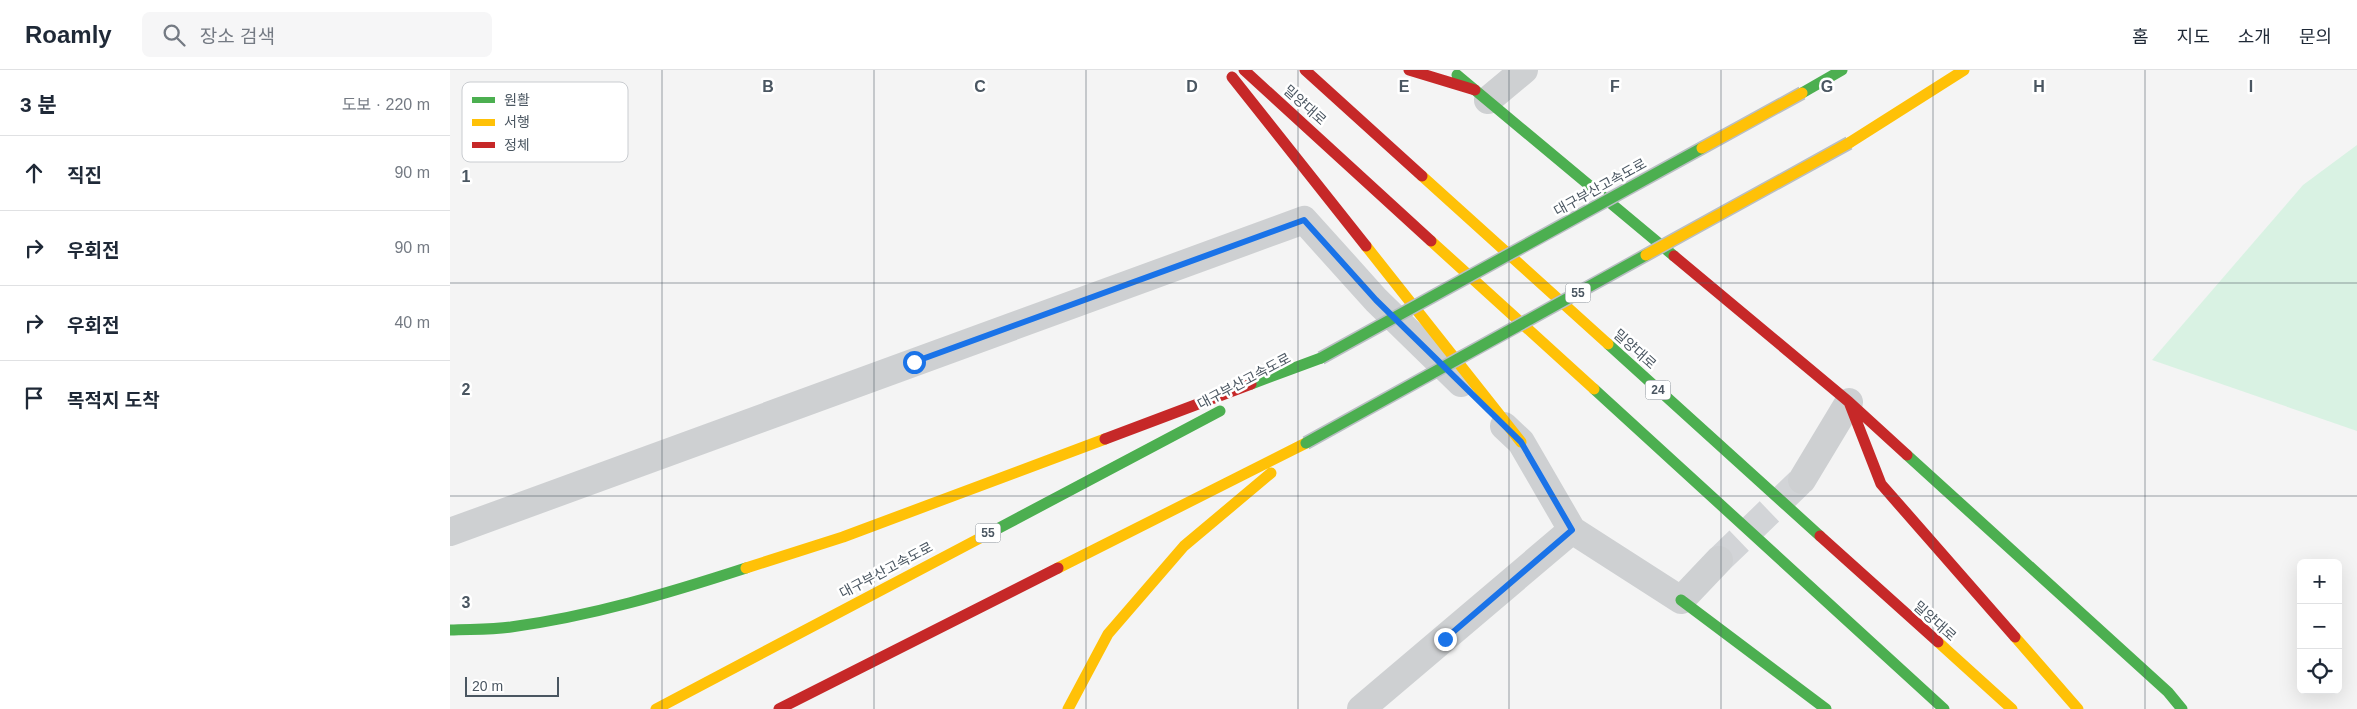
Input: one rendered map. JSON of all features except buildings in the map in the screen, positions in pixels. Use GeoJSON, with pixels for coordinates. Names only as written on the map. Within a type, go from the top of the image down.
{"type":"FeatureCollection","features":[{"type":"Feature","properties":{"kind":"main road"},"geometry":{"type":"LineString","coordinates":[[1227,70],[1521,442]]}},
{"type":"Feature","properties":{"kind":"main road","name":"밀양대로"},"geometry":{"type":"LineString","coordinates":[[1244,70],[1944,709]]}},
{"type":"Feature","properties":{"kind":"main road","name":"밀양대로"},"geometry":{"type":"LineString","coordinates":[[1305,70],[2012,709]]}},
{"type":"Feature","properties":{"kind":"main road"},"geometry":{"type":"LineString","coordinates":[[1409,70],[1481,95]]}},
{"type":"Feature","properties":{"kind":"main road"},"geometry":{"type":"LineString","coordinates":[[1451,70],[1849,402],[2168,692],[2182,709]]}},
{"type":"Feature","properties":{"kind":"main road","name":"대구부산고속도로"},"geometry":{"type":"LineString","coordinates":[[656,709],[1321,358],[1842,70]]}},
{"type":"Feature","properties":{"kind":"main road","name":"55"},"geometry":{"type":"LineString","coordinates":[[779,709],[1306,443],[1849,143],[1964,70]]}},
{"type":"Feature","properties":{"kind":"main road"},"geometry":{"type":"LineString","coordinates":[[450,630],[510,627],[593,612],[670,593],[843,537],[1321,358]]}},
{"type":"Feature","properties":{"kind":"main road"},"geometry":{"type":"LineString","coordinates":[[1849,402],[1880,484],[2078,709]]}},
{"type":"Feature","properties":{"kind":"main road"},"geometry":{"type":"LineString","coordinates":[[1068,709],[1108,634],[1184,546],[1306,443]]}},
{"type":"Feature","properties":{"kind":"main road"},"geometry":{"type":"LineString","coordinates":[[1681,600],[1826,709]]}},
{"type":"Feature","properties":{"kind":"street"},"geometry":{"type":"LineString","coordinates":[[1481,95],[1524,70]]}},
{"type":"Feature","properties":{"kind":"street"},"geometry":{"type":"LineString","coordinates":[[450,532],[1304,220],[1376,300],[1521,442],[1572,530],[1681,600],[1719,560]]}},
{"type":"Feature","properties":{"kind":"street"},"geometry":{"type":"LineString","coordinates":[[1802,480],[1849,402]]}},
{"type":"Feature","properties":{"kind":"street"},"geometry":{"type":"LineString","coordinates":[[1361,709],[1572,530]]}},
{"type":"Feature","properties":{"kind":"green space"},"geometry":{"type":"Polygon","coordinates":[[[2357,145],[2357,431],[2152,360],[2303,185],[2357,145]]]}},
{"type":"Feature","properties":{"kind":"tunnel"},"geometry":{"type":"LineString","coordinates":[[1719,560],[1802,480]]}},
{"type":"Feature","properties":{"kind":"traffic: fast"},"geometry":{"type":"LineString","coordinates":[[1802,93],[1842,70]]}},
{"type":"Feature","properties":{"kind":"traffic: fast"},"geometry":{"type":"LineString","coordinates":[[1457,75],[1674,256]]}},
{"type":"Feature","properties":{"kind":"traffic: fast"},"geometry":{"type":"LineString","coordinates":[[1321,358],[1702,148]]}},
{"type":"Feature","properties":{"kind":"traffic: fast"},"geometry":{"type":"LineString","coordinates":[[1306,443],[1646,255]]}},
{"type":"Feature","properties":{"kind":"traffic: fast"},"geometry":{"type":"LineString","coordinates":[[1608,344],[1820,536]]}},
{"type":"Feature","properties":{"kind":"traffic: fast"},"geometry":{"type":"LineString","coordinates":[[1251,384],[1321,358]]}},
{"type":"Feature","properties":{"kind":"traffic: fast"},"geometry":{"type":"LineString","coordinates":[[1594,389],[1944,709]]}},
{"type":"Feature","properties":{"kind":"traffic: fast"},"geometry":{"type":"LineString","coordinates":[[982,537],[1220,411]]}},
{"type":"Feature","properties":{"kind":"traffic: fast"},"geometry":{"type":"LineString","coordinates":[[1907,455],[2168,692],[2182,709]]}},
{"type":"Feature","properties":{"kind":"traffic: fast"},"geometry":{"type":"LineString","coordinates":[[450,630],[503,628],[571,617],[659,595],[746,568]]}},
{"type":"Feature","properties":{"kind":"traffic: fast"},"geometry":{"type":"LineString","coordinates":[[1681,600],[1826,709]]}},
{"type":"Feature","properties":{"kind":"traffic: slow"},"geometry":{"type":"LineString","coordinates":[[1849,143],[1964,70]]}},
{"type":"Feature","properties":{"kind":"traffic: slow"},"geometry":{"type":"LineString","coordinates":[[1702,148],[1802,93]]}},
{"type":"Feature","properties":{"kind":"traffic: slow"},"geometry":{"type":"LineString","coordinates":[[1646,255],[1849,143]]}},
{"type":"Feature","properties":{"kind":"traffic: slow"},"geometry":{"type":"LineString","coordinates":[[1422,176],[1608,344]]}},
{"type":"Feature","properties":{"kind":"traffic: slow"},"geometry":{"type":"LineString","coordinates":[[1431,241],[1594,389]]}},
{"type":"Feature","properties":{"kind":"traffic: slow"},"geometry":{"type":"LineString","coordinates":[[1366,246],[1521,442]]}},
{"type":"Feature","properties":{"kind":"traffic: slow"},"geometry":{"type":"LineString","coordinates":[[746,568],[843,537],[1105,439]]}},
{"type":"Feature","properties":{"kind":"traffic: slow"},"geometry":{"type":"LineString","coordinates":[[1058,568],[1306,443]]}},
{"type":"Feature","properties":{"kind":"traffic: slow"},"geometry":{"type":"LineString","coordinates":[[1068,709],[1108,634],[1184,546],[1271,473]]}},
{"type":"Feature","properties":{"kind":"traffic: slow"},"geometry":{"type":"LineString","coordinates":[[656,709],[982,537]]}},
{"type":"Feature","properties":{"kind":"traffic: slow"},"geometry":{"type":"LineString","coordinates":[[2015,637],[2078,709]]}},
{"type":"Feature","properties":{"kind":"traffic: slow"},"geometry":{"type":"LineString","coordinates":[[1938,642],[2012,709]]}},
{"type":"Feature","properties":{"kind":"traffic: jam"},"geometry":{"type":"LineString","coordinates":[[1244,70],[1431,241]]}},
{"type":"Feature","properties":{"kind":"traffic: jam"},"geometry":{"type":"LineString","coordinates":[[1305,70],[1422,176]]}},
{"type":"Feature","properties":{"kind":"traffic: jam"},"geometry":{"type":"LineString","coordinates":[[1409,70],[1475,90]]}},
{"type":"Feature","properties":{"kind":"traffic: jam"},"geometry":{"type":"LineString","coordinates":[[1232,77],[1366,246]]}},
{"type":"Feature","properties":{"kind":"traffic: jam"},"geometry":{"type":"LineString","coordinates":[[1674,256],[1849,402],[1907,455]]}},
{"type":"Feature","properties":{"kind":"traffic: jam"},"geometry":{"type":"LineString","coordinates":[[1105,439],[1251,384]]}},
{"type":"Feature","properties":{"kind":"traffic: jam"},"geometry":{"type":"LineString","coordinates":[[1849,402],[1881,484],[2015,637]]}},
{"type":"Feature","properties":{"kind":"traffic: jam"},"geometry":{"type":"LineString","coordinates":[[1820,536],[1938,642]]}},
{"type":"Feature","properties":{"kind":"traffic: jam"},"geometry":{"type":"LineString","coordinates":[[779,709],[1058,568]]}},
{"type":"Feature","properties":{"kind":"route"},"geometry":{"type":"LineString","coordinates":[[914,362],[1304,220],[1376,300],[1521,442],[1572,530],[1445,639]]}}]}
